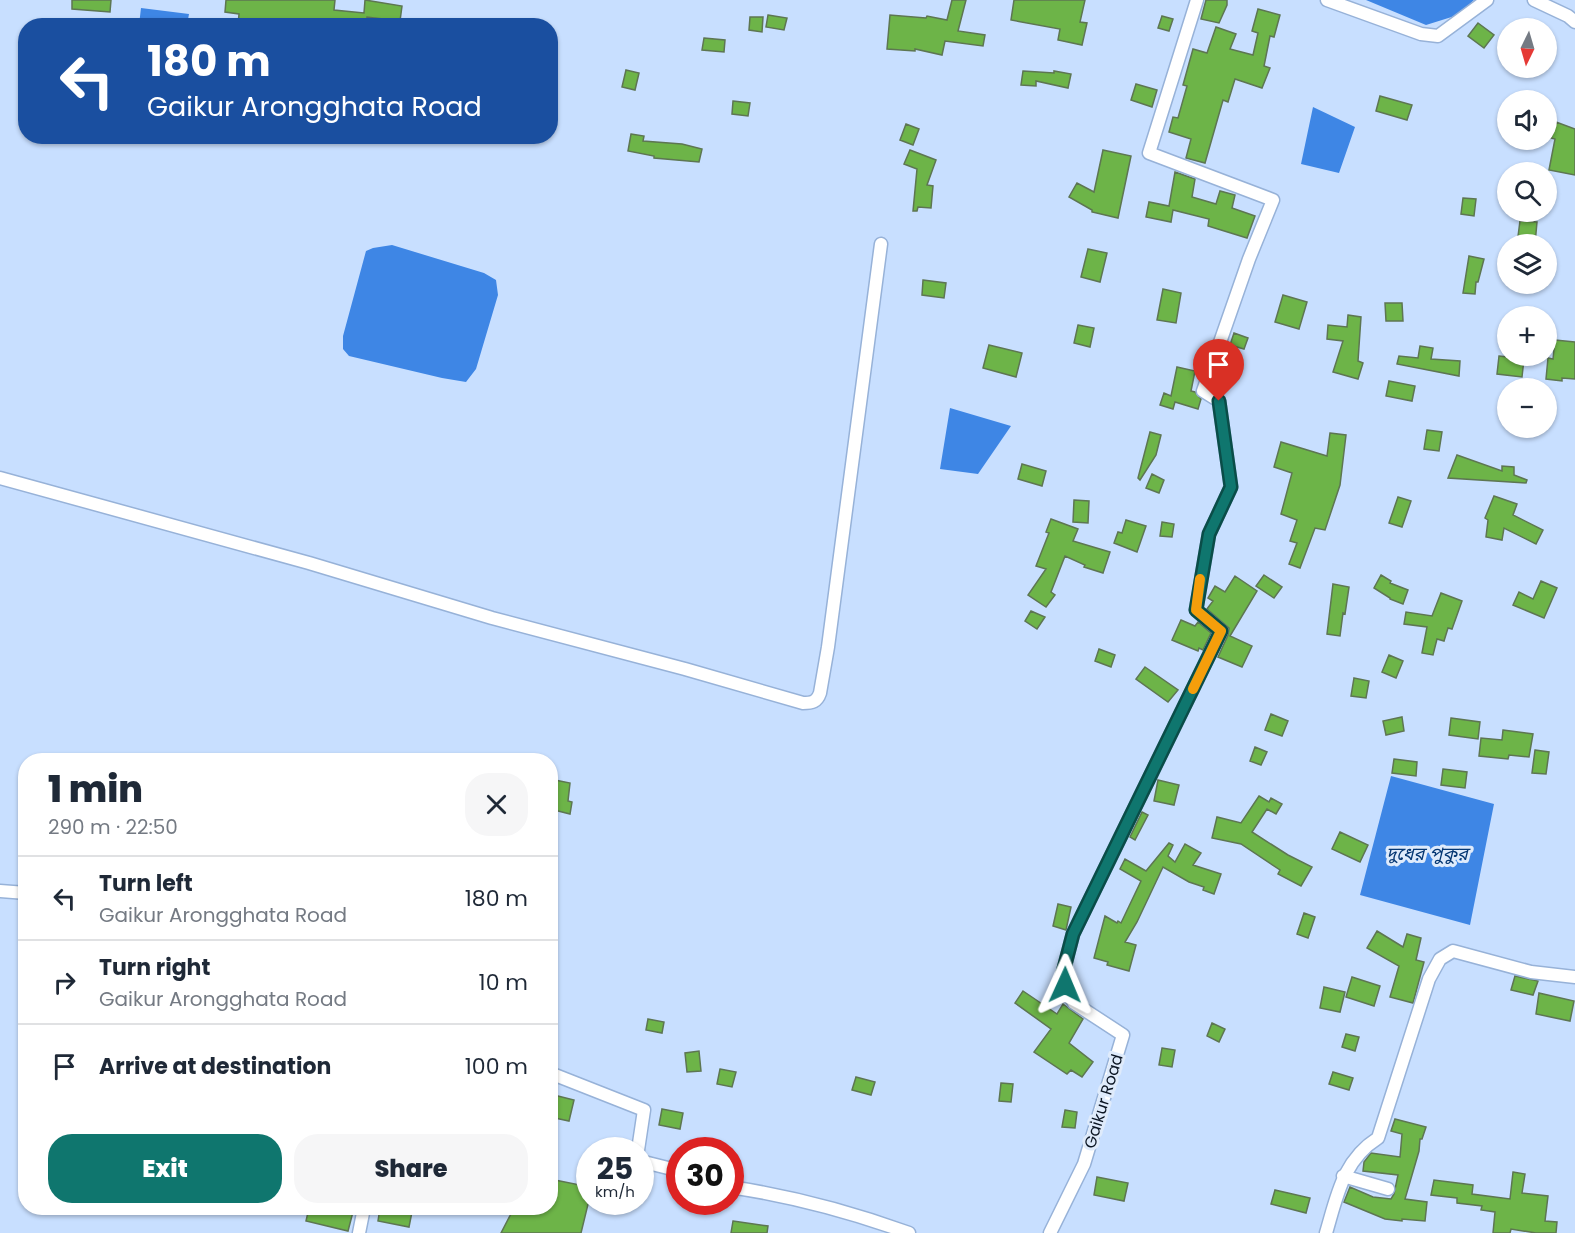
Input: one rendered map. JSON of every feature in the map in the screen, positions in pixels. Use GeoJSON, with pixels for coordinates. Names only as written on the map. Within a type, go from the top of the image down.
{"type":"FeatureCollection","features":[{"type":"Feature","properties":{"kind":"street","name":"Gaikur Road"},"geometry":{"type":"LineString","coordinates":[[1050,1233],[1084,1164],[1123,1035],[1074,1003],[1061,980],[1073,934],[1221,631],[1196,610],[1209,534],[1231,487],[1219,401],[1203,391],[1249,260],[1273,200],[1149,153],[1197,0]]}},
{"type":"Feature","properties":{"kind":"street"},"geometry":{"type":"LineString","coordinates":[[1327,0],[1421,34],[1438,36],[1487,0]]}},
{"type":"Feature","properties":{"kind":"street"},"geometry":{"type":"LineString","coordinates":[[1534,0],[1575,21]]}},
{"type":"Feature","properties":{"kind":"street"},"geometry":{"type":"LineString","coordinates":[[0,478],[309,563],[492,618],[811,703],[818,698],[820,693],[828,647],[881,244]]}},
{"type":"Feature","properties":{"kind":"street"},"geometry":{"type":"LineString","coordinates":[[0,891],[18,892]]}},
{"type":"Feature","properties":{"kind":"street"},"geometry":{"type":"LineString","coordinates":[[1326,1233],[1343,1176],[1364,1147],[1378,1138],[1429,979],[1440,959],[1453,951],[1530,972],[1575,977]]}},
{"type":"Feature","properties":{"kind":"street"},"geometry":{"type":"LineString","coordinates":[[558,1076],[644,1110],[640,1137]]}},
{"type":"Feature","properties":{"kind":"street"},"geometry":{"type":"LineString","coordinates":[[1343,1176],[1388,1189]]}},
{"type":"Feature","properties":{"kind":"street"},"geometry":{"type":"LineString","coordinates":[[744,1189],[779,1194],[873,1220],[909,1233]]}},
{"type":"Feature","properties":{"kind":"street"},"geometry":{"type":"LineString","coordinates":[[359,1233],[363,1215]]}},
{"type":"Feature","properties":{"kind":"water"},"geometry":{"type":"Polygon","coordinates":[[[1366,0],[1474,0],[1458,15],[1426,25],[1366,0]]]}},
{"type":"Feature","properties":{"kind":"water"},"geometry":{"type":"Polygon","coordinates":[[[141,8],[189,14],[188,18],[140,18],[141,8]]]}},
{"type":"Feature","properties":{"kind":"water"},"geometry":{"type":"Polygon","coordinates":[[[1313,107],[1355,127],[1339,173],[1301,164],[1313,107]]]}},
{"type":"Feature","properties":{"kind":"water"},"geometry":{"type":"Polygon","coordinates":[[[392,245],[484,273],[496,280],[498,295],[476,369],[466,382],[349,356],[343,349],[343,336],[366,251],[392,245]]]}},
{"type":"Feature","properties":{"kind":"water"},"geometry":{"type":"Polygon","coordinates":[[[950,408],[1011,426],[978,474],[940,469],[950,408]]]}},
{"type":"Feature","properties":{"kind":"water","name":"দুধের পুকুর"},"geometry":{"type":"Polygon","coordinates":[[[1391,776],[1494,804],[1470,925],[1360,895],[1391,776]]]}},
{"type":"Feature","properties":{"kind":"building"},"geometry":{"type":"Polygon","coordinates":[[[72,0],[111,0],[110,12],[72,9],[72,0]]]}},
{"type":"Feature","properties":{"kind":"building"},"geometry":{"type":"Polygon","coordinates":[[[226,0],[335,0],[334,10],[364,13],[365,0],[402,6],[400,18],[239,18],[239,14],[225,12],[226,0]]]}},
{"type":"Feature","properties":{"kind":"building"},"geometry":{"type":"Polygon","coordinates":[[[952,0],[966,0],[958,31],[985,35],[983,46],[945,41],[942,55],[915,49],[915,51],[887,49],[890,15],[926,18],[927,16],[947,20],[952,0]]]}},
{"type":"Feature","properties":{"kind":"building"},"geometry":{"type":"Polygon","coordinates":[[[1014,0],[1085,0],[1080,22],[1087,23],[1082,45],[1058,40],[1060,29],[1011,20],[1014,0]]]}},
{"type":"Feature","properties":{"kind":"building"},"geometry":{"type":"Polygon","coordinates":[[[1206,0],[1227,0],[1219,23],[1201,19],[1206,0]]]}},
{"type":"Feature","properties":{"kind":"building"},"geometry":{"type":"Polygon","coordinates":[[[1258,9],[1280,15],[1274,37],[1270,36],[1264,66],[1270,68],[1262,88],[1235,79],[1228,102],[1223,100],[1205,163],[1186,158],[1191,139],[1169,132],[1173,117],[1178,118],[1187,86],[1183,85],[1193,49],[1207,53],[1216,27],[1236,34],[1230,49],[1253,55],[1258,33],[1252,31],[1258,9]]]}},
{"type":"Feature","properties":{"kind":"building"},"geometry":{"type":"Polygon","coordinates":[[[768,15],[787,18],[784,30],[766,27],[768,15]]]}},
{"type":"Feature","properties":{"kind":"building"},"geometry":{"type":"Polygon","coordinates":[[[1162,16],[1173,19],[1169,31],[1158,28],[1162,16]]]}},
{"type":"Feature","properties":{"kind":"building"},"geometry":{"type":"Polygon","coordinates":[[[750,17],[763,17],[762,32],[749,30],[750,17]]]}},
{"type":"Feature","properties":{"kind":"building"},"geometry":{"type":"Polygon","coordinates":[[[1478,23],[1494,35],[1484,48],[1468,36],[1478,23]]]}},
{"type":"Feature","properties":{"kind":"building"},"geometry":{"type":"Polygon","coordinates":[[[704,38],[725,40],[724,52],[702,50],[704,38]]]}},
{"type":"Feature","properties":{"kind":"building"},"geometry":{"type":"Polygon","coordinates":[[[626,70],[639,73],[635,90],[622,87],[626,70]]]}},
{"type":"Feature","properties":{"kind":"building"},"geometry":{"type":"Polygon","coordinates":[[[1023,71],[1054,73],[1054,71],[1071,74],[1068,88],[1036,81],[1036,86],[1021,85],[1023,71]]]}},
{"type":"Feature","properties":{"kind":"building"},"geometry":{"type":"Polygon","coordinates":[[[1136,84],[1157,90],[1152,107],[1131,100],[1136,84]]]}},
{"type":"Feature","properties":{"kind":"building"},"geometry":{"type":"Polygon","coordinates":[[[1380,96],[1412,105],[1407,120],[1376,111],[1380,96]]]}},
{"type":"Feature","properties":{"kind":"building"},"geometry":{"type":"Polygon","coordinates":[[[733,101],[750,103],[748,116],[732,114],[733,101]]]}},
{"type":"Feature","properties":{"kind":"building"},"geometry":{"type":"Polygon","coordinates":[[[1557,122],[1575,129],[1575,175],[1557,172],[1557,162],[1551,162],[1553,150],[1557,150],[1557,122]]]}},
{"type":"Feature","properties":{"kind":"building"},"geometry":{"type":"Polygon","coordinates":[[[906,124],[919,129],[913,145],[900,140],[906,124]]]}},
{"type":"Feature","properties":{"kind":"building"},"geometry":{"type":"Polygon","coordinates":[[[631,134],[644,136],[643,141],[682,144],[702,149],[699,162],[654,158],[654,156],[628,151],[631,134]]]}},
{"type":"Feature","properties":{"kind":"building"},"geometry":{"type":"Polygon","coordinates":[[[910,150],[936,160],[927,185],[933,186],[931,208],[918,207],[917,211],[913,211],[917,169],[904,164],[910,150]]]}},
{"type":"Feature","properties":{"kind":"building"},"geometry":{"type":"Polygon","coordinates":[[[1103,150],[1131,156],[1118,218],[1092,212],[1069,197],[1077,183],[1094,192],[1103,150]]]}},
{"type":"Feature","properties":{"kind":"building"},"geometry":{"type":"Polygon","coordinates":[[[1175,172],[1195,179],[1192,197],[1216,204],[1220,191],[1235,195],[1232,208],[1255,216],[1247,238],[1208,226],[1209,219],[1173,210],[1171,222],[1146,217],[1149,202],[1169,206],[1175,172]]]}},
{"type":"Feature","properties":{"kind":"building"},"geometry":{"type":"Polygon","coordinates":[[[1463,198],[1476,199],[1474,216],[1461,214],[1463,198]]]}},
{"type":"Feature","properties":{"kind":"building"},"geometry":{"type":"Polygon","coordinates":[[[1520,222],[1537,222],[1536,234],[1518,234],[1520,222]]]}},
{"type":"Feature","properties":{"kind":"building"},"geometry":{"type":"Polygon","coordinates":[[[1088,249],[1107,253],[1100,282],[1081,277],[1088,249]]]}},
{"type":"Feature","properties":{"kind":"building"},"geometry":{"type":"Polygon","coordinates":[[[1469,256],[1484,259],[1478,282],[1476,282],[1475,294],[1463,293],[1469,256]]]}},
{"type":"Feature","properties":{"kind":"building"},"geometry":{"type":"Polygon","coordinates":[[[923,280],[946,283],[944,298],[922,295],[923,280]]]}},
{"type":"Feature","properties":{"kind":"building"},"geometry":{"type":"Polygon","coordinates":[[[1163,289],[1181,293],[1176,323],[1157,320],[1163,289]]]}},
{"type":"Feature","properties":{"kind":"building"},"geometry":{"type":"Polygon","coordinates":[[[1283,295],[1307,302],[1299,329],[1275,322],[1283,295]]]}},
{"type":"Feature","properties":{"kind":"building"},"geometry":{"type":"Polygon","coordinates":[[[1385,303],[1402,303],[1403,321],[1386,321],[1385,303]]]}},
{"type":"Feature","properties":{"kind":"building"},"geometry":{"type":"Polygon","coordinates":[[[1348,315],[1361,317],[1358,361],[1363,363],[1358,379],[1333,372],[1343,341],[1327,339],[1328,325],[1347,327],[1348,315]]]}},
{"type":"Feature","properties":{"kind":"building"},"geometry":{"type":"Polygon","coordinates":[[[1078,325],[1094,328],[1090,347],[1074,343],[1078,325]]]}},
{"type":"Feature","properties":{"kind":"building"},"geometry":{"type":"Polygon","coordinates":[[[1234,333],[1248,338],[1244,349],[1230,345],[1234,333]]]}},
{"type":"Feature","properties":{"kind":"building"},"geometry":{"type":"Polygon","coordinates":[[[1557,340],[1575,342],[1575,379],[1562,378],[1562,381],[1557,380],[1557,378],[1546,378],[1547,366],[1557,366],[1557,340]]]}},
{"type":"Feature","properties":{"kind":"building"},"geometry":{"type":"Polygon","coordinates":[[[989,345],[1022,353],[1016,377],[983,368],[989,345]]]}},
{"type":"Feature","properties":{"kind":"building"},"geometry":{"type":"Polygon","coordinates":[[[1420,346],[1433,348],[1431,359],[1460,361],[1459,376],[1397,364],[1399,356],[1418,358],[1420,346]]]}},
{"type":"Feature","properties":{"kind":"building"},"geometry":{"type":"Polygon","coordinates":[[[1498,366],[1523,366],[1522,377],[1497,374],[1498,366]]]}},
{"type":"Feature","properties":{"kind":"building"},"geometry":{"type":"Polygon","coordinates":[[[1177,367],[1195,371],[1191,391],[1201,399],[1198,409],[1175,402],[1173,409],[1160,405],[1164,393],[1171,396],[1177,367]]]}},
{"type":"Feature","properties":{"kind":"building"},"geometry":{"type":"Polygon","coordinates":[[[1389,381],[1415,386],[1412,401],[1386,396],[1389,381]]]}},
{"type":"Feature","properties":{"kind":"building"},"geometry":{"type":"Polygon","coordinates":[[[1427,430],[1442,432],[1439,451],[1424,449],[1427,430]]]}},
{"type":"Feature","properties":{"kind":"building"},"geometry":{"type":"Polygon","coordinates":[[[1150,432],[1161,435],[1156,455],[1140,480],[1138,478],[1150,432]]]}},
{"type":"Feature","properties":{"kind":"building"},"geometry":{"type":"Polygon","coordinates":[[[1330,433],[1346,435],[1340,485],[1325,530],[1315,528],[1300,568],[1289,564],[1297,543],[1290,541],[1297,520],[1281,514],[1292,473],[1274,467],[1281,442],[1327,456],[1330,433]]]}},
{"type":"Feature","properties":{"kind":"building"},"geometry":{"type":"Polygon","coordinates":[[[1457,455],[1502,471],[1502,466],[1514,467],[1514,475],[1527,480],[1526,483],[1448,478],[1457,455]]]}},
{"type":"Feature","properties":{"kind":"building"},"geometry":{"type":"Polygon","coordinates":[[[1022,464],[1046,471],[1042,486],[1018,479],[1022,464]]]}},
{"type":"Feature","properties":{"kind":"building"},"geometry":{"type":"Polygon","coordinates":[[[1152,474],[1164,480],[1159,493],[1146,488],[1152,474]]]}},
{"type":"Feature","properties":{"kind":"building"},"geometry":{"type":"Polygon","coordinates":[[[1494,496],[1517,504],[1513,515],[1543,530],[1536,544],[1504,528],[1502,540],[1486,537],[1488,520],[1485,518],[1494,496]]]}},
{"type":"Feature","properties":{"kind":"building"},"geometry":{"type":"Polygon","coordinates":[[[1398,497],[1411,501],[1402,527],[1389,523],[1398,497]]]}},
{"type":"Feature","properties":{"kind":"building"},"geometry":{"type":"Polygon","coordinates":[[[1074,500],[1089,501],[1088,523],[1073,522],[1074,500]]]}},
{"type":"Feature","properties":{"kind":"building"},"geometry":{"type":"Polygon","coordinates":[[[1051,519],[1078,529],[1073,541],[1110,552],[1103,573],[1084,567],[1085,565],[1065,556],[1051,592],[1055,595],[1046,607],[1028,595],[1046,569],[1036,566],[1049,533],[1046,532],[1051,519]]]}},
{"type":"Feature","properties":{"kind":"building"},"geometry":{"type":"Polygon","coordinates":[[[1126,520],[1146,526],[1137,552],[1114,543],[1118,532],[1122,533],[1126,520]]]}},
{"type":"Feature","properties":{"kind":"building"},"geometry":{"type":"Polygon","coordinates":[[[1162,522],[1174,524],[1172,537],[1160,536],[1162,522]]]}},
{"type":"Feature","properties":{"kind":"building"},"geometry":{"type":"Polygon","coordinates":[[[1264,575],[1282,587],[1274,598],[1256,586],[1264,575]]]}},
{"type":"Feature","properties":{"kind":"building"},"geometry":{"type":"Polygon","coordinates":[[[1381,575],[1391,581],[1390,583],[1408,590],[1403,604],[1390,599],[1374,588],[1381,575]]]}},
{"type":"Feature","properties":{"kind":"building"},"geometry":{"type":"Polygon","coordinates":[[[1235,576],[1257,591],[1230,636],[1252,646],[1242,667],[1218,657],[1229,628],[1207,609],[1213,601],[1208,598],[1215,586],[1225,592],[1235,576]]]}},
{"type":"Feature","properties":{"kind":"building"},"geometry":{"type":"Polygon","coordinates":[[[1541,581],[1557,588],[1544,618],[1513,605],[1519,592],[1533,599],[1541,581]]]}},
{"type":"Feature","properties":{"kind":"building"},"geometry":{"type":"Polygon","coordinates":[[[1333,584],[1349,587],[1340,636],[1327,634],[1333,584]]]}},
{"type":"Feature","properties":{"kind":"building"},"geometry":{"type":"Polygon","coordinates":[[[1441,593],[1462,601],[1452,629],[1448,628],[1444,641],[1437,639],[1433,655],[1422,653],[1427,627],[1404,624],[1406,612],[1432,616],[1441,593]]]}},
{"type":"Feature","properties":{"kind":"building"},"geometry":{"type":"Polygon","coordinates":[[[1031,611],[1045,617],[1037,629],[1025,621],[1031,611]]]}},
{"type":"Feature","properties":{"kind":"building"},"geometry":{"type":"Polygon","coordinates":[[[1181,620],[1195,626],[1198,622],[1211,633],[1203,650],[1199,648],[1198,651],[1172,640],[1181,620]]]}},
{"type":"Feature","properties":{"kind":"building"},"geometry":{"type":"Polygon","coordinates":[[[1099,649],[1115,655],[1111,667],[1095,661],[1099,649]]]}},
{"type":"Feature","properties":{"kind":"building"},"geometry":{"type":"Polygon","coordinates":[[[1389,655],[1403,661],[1396,678],[1382,672],[1389,655]]]}},
{"type":"Feature","properties":{"kind":"building"},"geometry":{"type":"Polygon","coordinates":[[[1145,667],[1178,690],[1168,702],[1136,679],[1145,667]]]}},
{"type":"Feature","properties":{"kind":"building"},"geometry":{"type":"Polygon","coordinates":[[[1354,678],[1369,681],[1366,698],[1351,696],[1354,678]]]}},
{"type":"Feature","properties":{"kind":"building"},"geometry":{"type":"Polygon","coordinates":[[[1271,714],[1288,721],[1282,736],[1265,730],[1271,714]]]}},
{"type":"Feature","properties":{"kind":"building"},"geometry":{"type":"Polygon","coordinates":[[[1402,717],[1404,731],[1386,735],[1383,721],[1402,717]]]}},
{"type":"Feature","properties":{"kind":"building"},"geometry":{"type":"Polygon","coordinates":[[[1451,718],[1480,722],[1478,739],[1449,735],[1451,718]]]}},
{"type":"Feature","properties":{"kind":"building"},"geometry":{"type":"Polygon","coordinates":[[[1503,730],[1533,734],[1529,757],[1509,755],[1508,759],[1479,756],[1481,738],[1502,740],[1503,730]]]}},
{"type":"Feature","properties":{"kind":"building"},"geometry":{"type":"Polygon","coordinates":[[[1255,747],[1267,752],[1261,765],[1250,761],[1255,747]]]}},
{"type":"Feature","properties":{"kind":"building"},"geometry":{"type":"Polygon","coordinates":[[[1535,750],[1549,752],[1546,774],[1532,773],[1535,750]]]}},
{"type":"Feature","properties":{"kind":"building"},"geometry":{"type":"Polygon","coordinates":[[[1394,759],[1417,762],[1416,776],[1392,773],[1394,759]]]}},
{"type":"Feature","properties":{"kind":"building"},"geometry":{"type":"Polygon","coordinates":[[[1443,769],[1467,772],[1465,788],[1441,785],[1443,769]]]}},
{"type":"Feature","properties":{"kind":"building"},"geometry":{"type":"Polygon","coordinates":[[[1158,780],[1179,785],[1174,805],[1154,801],[1158,780]]]}},
{"type":"Feature","properties":{"kind":"building"},"geometry":{"type":"Polygon","coordinates":[[[558,781],[570,783],[568,801],[572,802],[570,814],[558,811],[558,781]]]}},
{"type":"Feature","properties":{"kind":"building"},"geometry":{"type":"Polygon","coordinates":[[[1259,796],[1269,802],[1271,798],[1282,804],[1276,814],[1267,809],[1252,832],[1312,867],[1301,886],[1278,874],[1280,870],[1241,844],[1212,838],[1217,817],[1241,823],[1259,796]]]}},
{"type":"Feature","properties":{"kind":"building"},"geometry":{"type":"Polygon","coordinates":[[[1142,812],[1148,815],[1135,840],[1130,837],[1142,812]]]}},
{"type":"Feature","properties":{"kind":"building"},"geometry":{"type":"Polygon","coordinates":[[[1340,832],[1368,845],[1360,862],[1332,849],[1340,832]]]}},
{"type":"Feature","properties":{"kind":"building"},"geometry":{"type":"Polygon","coordinates":[[[1169,843],[1173,845],[1168,856],[1175,862],[1185,844],[1201,853],[1193,865],[1221,874],[1214,894],[1163,867],[1125,942],[1136,945],[1129,971],[1107,965],[1108,962],[1094,958],[1105,916],[1121,923],[1141,881],[1120,869],[1125,859],[1146,871],[1169,843]]]}},
{"type":"Feature","properties":{"kind":"building"},"geometry":{"type":"Polygon","coordinates":[[[1058,904],[1071,907],[1066,930],[1053,926],[1058,904]]]}},
{"type":"Feature","properties":{"kind":"building"},"geometry":{"type":"Polygon","coordinates":[[[1304,913],[1315,917],[1308,938],[1297,934],[1304,913]]]}},
{"type":"Feature","properties":{"kind":"building"},"geometry":{"type":"Polygon","coordinates":[[[1377,931],[1403,947],[1407,934],[1421,938],[1416,960],[1424,962],[1413,1003],[1390,997],[1399,966],[1367,948],[1377,931]]]}},
{"type":"Feature","properties":{"kind":"building"},"geometry":{"type":"Polygon","coordinates":[[[1515,976],[1538,981],[1533,995],[1511,990],[1515,976]]]}},
{"type":"Feature","properties":{"kind":"building"},"geometry":{"type":"Polygon","coordinates":[[[1352,977],[1380,986],[1374,1006],[1346,997],[1352,977]]]}},
{"type":"Feature","properties":{"kind":"building"},"geometry":{"type":"Polygon","coordinates":[[[1324,987],[1345,992],[1340,1012],[1320,1008],[1324,987]]]}},
{"type":"Feature","properties":{"kind":"building"},"geometry":{"type":"Polygon","coordinates":[[[1023,991],[1057,1014],[1063,1004],[1083,1019],[1069,1043],[1093,1062],[1082,1077],[1071,1070],[1067,1074],[1034,1052],[1051,1029],[1015,1003],[1023,991]]]}},
{"type":"Feature","properties":{"kind":"building"},"geometry":{"type":"Polygon","coordinates":[[[1539,993],[1574,1001],[1570,1021],[1536,1014],[1539,993]]]}},
{"type":"Feature","properties":{"kind":"building"},"geometry":{"type":"Polygon","coordinates":[[[648,1019],[664,1022],[662,1033],[646,1030],[648,1019]]]}},
{"type":"Feature","properties":{"kind":"building"},"geometry":{"type":"Polygon","coordinates":[[[1212,1023],[1225,1029],[1219,1042],[1207,1036],[1212,1023]]]}},
{"type":"Feature","properties":{"kind":"building"},"geometry":{"type":"Polygon","coordinates":[[[1346,1034],[1359,1037],[1355,1051],[1342,1047],[1346,1034]]]}},
{"type":"Feature","properties":{"kind":"building"},"geometry":{"type":"Polygon","coordinates":[[[1162,1048],[1175,1050],[1172,1067],[1159,1065],[1162,1048]]]}},
{"type":"Feature","properties":{"kind":"building"},"geometry":{"type":"Polygon","coordinates":[[[699,1051],[701,1071],[687,1072],[685,1053],[699,1051]]]}},
{"type":"Feature","properties":{"kind":"building"},"geometry":{"type":"Polygon","coordinates":[[[720,1069],[736,1072],[732,1087],[717,1084],[720,1069]]]}},
{"type":"Feature","properties":{"kind":"building"},"geometry":{"type":"Polygon","coordinates":[[[1333,1072],[1353,1078],[1349,1090],[1329,1084],[1333,1072]]]}},
{"type":"Feature","properties":{"kind":"building"},"geometry":{"type":"Polygon","coordinates":[[[856,1077],[875,1082],[871,1095],[852,1090],[856,1077]]]}},
{"type":"Feature","properties":{"kind":"building"},"geometry":{"type":"Polygon","coordinates":[[[1001,1083],[1013,1084],[1011,1102],[999,1101],[1001,1083]]]}},
{"type":"Feature","properties":{"kind":"building"},"geometry":{"type":"Polygon","coordinates":[[[558,1096],[574,1100],[569,1121],[558,1119],[558,1096]]]}},
{"type":"Feature","properties":{"kind":"building"},"geometry":{"type":"Polygon","coordinates":[[[662,1109],[683,1113],[680,1129],[659,1125],[662,1109]]]}},
{"type":"Feature","properties":{"kind":"building"},"geometry":{"type":"Polygon","coordinates":[[[1065,1110],[1077,1112],[1075,1128],[1062,1127],[1065,1110]]]}},
{"type":"Feature","properties":{"kind":"building"},"geometry":{"type":"Polygon","coordinates":[[[1395,1119],[1426,1127],[1420,1139],[1419,1151],[1405,1199],[1427,1202],[1425,1221],[1385,1219],[1344,1202],[1350,1187],[1373,1197],[1391,1199],[1398,1175],[1363,1171],[1364,1162],[1371,1153],[1400,1157],[1402,1134],[1391,1131],[1395,1119]]]}},
{"type":"Feature","properties":{"kind":"building"},"geometry":{"type":"Polygon","coordinates":[[[1513,1172],[1525,1174],[1522,1193],[1548,1196],[1545,1221],[1557,1222],[1556,1233],[1511,1229],[1510,1233],[1493,1233],[1495,1212],[1481,1210],[1482,1206],[1457,1203],[1457,1198],[1431,1195],[1434,1180],[1473,1185],[1472,1194],[1510,1199],[1513,1172]]]}},
{"type":"Feature","properties":{"kind":"building"},"geometry":{"type":"Polygon","coordinates":[[[1097,1177],[1128,1183],[1124,1201],[1094,1195],[1097,1177]]]}},
{"type":"Feature","properties":{"kind":"building"},"geometry":{"type":"Polygon","coordinates":[[[558,1181],[576,1184],[576,1215],[585,1215],[581,1233],[501,1233],[510,1215],[558,1215],[558,1181]]]}},
{"type":"Feature","properties":{"kind":"building"},"geometry":{"type":"Polygon","coordinates":[[[1275,1190],[1310,1198],[1306,1213],[1271,1204],[1275,1190]]]}},
{"type":"Feature","properties":{"kind":"building"},"geometry":{"type":"Polygon","coordinates":[[[307,1215],[352,1215],[348,1231],[306,1221],[307,1215]]]}},
{"type":"Feature","properties":{"kind":"building"},"geometry":{"type":"Polygon","coordinates":[[[379,1215],[411,1215],[409,1227],[378,1221],[379,1215]]]}},
{"type":"Feature","properties":{"kind":"building"},"geometry":{"type":"Polygon","coordinates":[[[733,1221],[768,1226],[767,1233],[731,1233],[733,1221]]]}},
{"type":"Feature","properties":{"kind":"slow traffic"},"geometry":{"type":"LineString","coordinates":[[1193,689],[1221,631],[1196,610],[1200,579]]}},
{"type":"Feature","properties":{"kind":"route"},"geometry":{"type":"LineString","coordinates":[[1065,985],[1061,980],[1073,934],[1221,631],[1196,610],[1209,534],[1231,487],[1219,401]]}}]}
